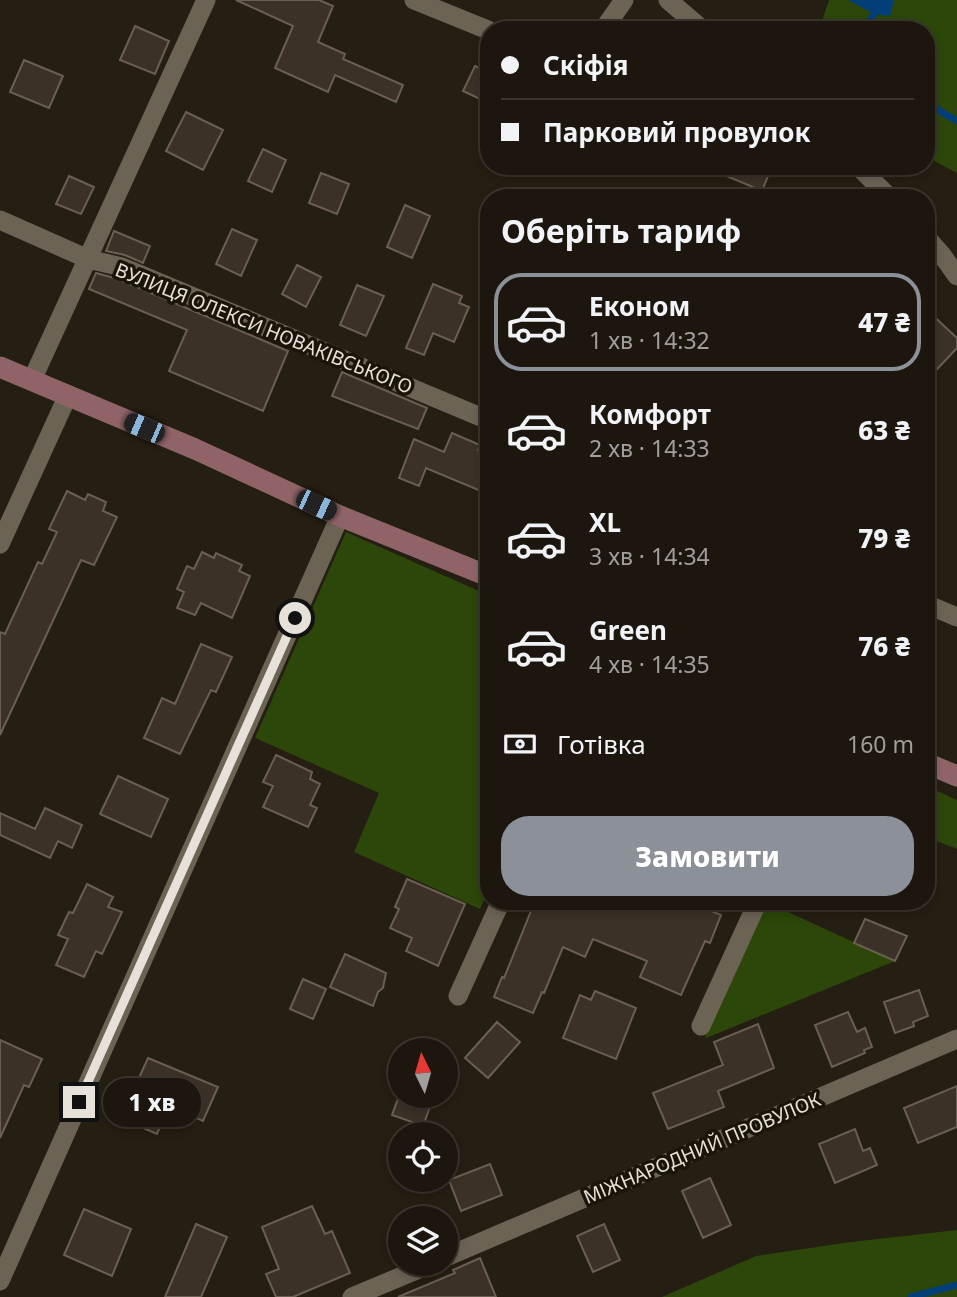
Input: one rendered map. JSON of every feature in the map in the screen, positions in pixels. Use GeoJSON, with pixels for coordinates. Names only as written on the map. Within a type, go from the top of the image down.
{"type":"FeatureCollection","features":[{"type":"Feature","properties":{"kind":"main road"},"geometry":{"type":"LineString","coordinates":[[0,367],[195,449],[340,516],[480,573]]}},
{"type":"Feature","properties":{"kind":"main road"},"geometry":{"type":"LineString","coordinates":[[935,767],[957,776]]}},
{"type":"Feature","properties":{"kind":"street"},"geometry":{"type":"LineString","coordinates":[[32,380],[206,0]]}},
{"type":"Feature","properties":{"kind":"street"},"geometry":{"type":"LineString","coordinates":[[414,0],[480,27]]}},
{"type":"Feature","properties":{"kind":"street"},"geometry":{"type":"LineString","coordinates":[[609,21],[624,0]]}},
{"type":"Feature","properties":{"kind":"street"},"geometry":{"type":"LineString","coordinates":[[668,0],[692,21]]}},
{"type":"Feature","properties":{"kind":"street"},"geometry":{"type":"LineString","coordinates":[[867,175],[881,189]]}},
{"type":"Feature","properties":{"kind":"street","name":"ВУЛИЦЯ ОЛЕКСИ НОВАКІВСЬКОГО"},"geometry":{"type":"LineString","coordinates":[[0,220],[88,259],[122,267],[480,418]]}},
{"type":"Feature","properties":{"kind":"street"},"geometry":{"type":"LineString","coordinates":[[935,247],[957,276]]}},
{"type":"Feature","properties":{"kind":"street"},"geometry":{"type":"LineString","coordinates":[[0,544],[68,395]]}},
{"type":"Feature","properties":{"kind":"street"},"geometry":{"type":"LineString","coordinates":[[0,1281],[340,516]]}},
{"type":"Feature","properties":{"kind":"street"},"geometry":{"type":"LineString","coordinates":[[935,608],[957,617]]}},
{"type":"Feature","properties":{"kind":"street"},"geometry":{"type":"LineString","coordinates":[[458,996],[497,910]]}},
{"type":"Feature","properties":{"kind":"street"},"geometry":{"type":"LineString","coordinates":[[701,1026],[754,910]]}},
{"type":"Feature","properties":{"kind":"street","name":"МІЖНАРОДНИЙ ПРОВУЛОК"},"geometry":{"type":"LineString","coordinates":[[458,1252],[957,1039]]}},
{"type":"Feature","properties":{"kind":"street"},"geometry":{"type":"LineString","coordinates":[[352,1297],[402,1276]]}},
{"type":"Feature","properties":{"kind":"green space"},"geometry":{"type":"Polygon","coordinates":[[[829,0],[957,0],[957,173],[935,161],[935,21],[822,21],[829,0]]]}},
{"type":"Feature","properties":{"kind":"green space"},"geometry":{"type":"Polygon","coordinates":[[[346,532],[480,591],[480,909],[354,852],[379,793],[255,738],[346,532]]]}},
{"type":"Feature","properties":{"kind":"green space"},"geometry":{"type":"Polygon","coordinates":[[[935,790],[957,800],[957,849],[935,840],[935,790]]]}},
{"type":"Feature","properties":{"kind":"green space"},"geometry":{"type":"Polygon","coordinates":[[[759,910],[784,910],[895,961],[706,1038],[701,1026],[759,910]]]}},
{"type":"Feature","properties":{"kind":"green space"},"geometry":{"type":"Polygon","coordinates":[[[957,1230],[957,1297],[662,1297],[756,1256],[957,1230]]]}},
{"type":"Feature","properties":{"kind":"water"},"geometry":{"type":"Polygon","coordinates":[[[848,0],[894,0],[890,16],[874,14],[848,0]]]}},
{"type":"Feature","properties":{"kind":"building"},"geometry":{"type":"Polygon","coordinates":[[[236,0],[319,0],[333,6],[318,42],[345,54],[343,59],[403,85],[396,102],[335,75],[328,92],[275,68],[293,26],[236,0]]]}},
{"type":"Feature","properties":{"kind":"building"},"geometry":{"type":"Polygon","coordinates":[[[135,26],[169,41],[155,74],[120,60],[135,26]]]}},
{"type":"Feature","properties":{"kind":"building"},"geometry":{"type":"Polygon","coordinates":[[[24,60],[63,76],[49,108],[10,92],[24,60]]]}},
{"type":"Feature","properties":{"kind":"building"},"geometry":{"type":"Polygon","coordinates":[[[475,66],[480,68],[480,99],[463,91],[475,66]]]}},
{"type":"Feature","properties":{"kind":"building"},"geometry":{"type":"Polygon","coordinates":[[[186,112],[223,130],[203,170],[166,151],[186,112]]]}},
{"type":"Feature","properties":{"kind":"building"},"geometry":{"type":"Polygon","coordinates":[[[263,149],[286,160],[272,192],[248,181],[263,149]]]}},
{"type":"Feature","properties":{"kind":"building"},"geometry":{"type":"Polygon","coordinates":[[[321,173],[349,184],[337,214],[309,203],[321,173]]]}},
{"type":"Feature","properties":{"kind":"building"},"geometry":{"type":"Polygon","coordinates":[[[724,175],[768,175],[763,189],[724,175]]]}},
{"type":"Feature","properties":{"kind":"building"},"geometry":{"type":"Polygon","coordinates":[[[69,176],[94,187],[81,214],[56,204],[69,176]]]}},
{"type":"Feature","properties":{"kind":"building"},"geometry":{"type":"Polygon","coordinates":[[[405,205],[430,216],[412,258],[387,247],[405,205]]]}},
{"type":"Feature","properties":{"kind":"building"},"geometry":{"type":"Polygon","coordinates":[[[232,229],[257,240],[241,276],[216,264],[232,229]]]}},
{"type":"Feature","properties":{"kind":"building"},"geometry":{"type":"Polygon","coordinates":[[[114,231],[150,246],[143,263],[106,251],[114,231]]]}},
{"type":"Feature","properties":{"kind":"building"},"geometry":{"type":"Polygon","coordinates":[[[297,265],[321,277],[306,307],[282,294],[297,265]]]}},
{"type":"Feature","properties":{"kind":"building"},"geometry":{"type":"Polygon","coordinates":[[[96,273],[118,279],[288,351],[263,411],[169,371],[187,330],[89,289],[96,273]]]}},
{"type":"Feature","properties":{"kind":"building"},"geometry":{"type":"Polygon","coordinates":[[[433,284],[462,296],[459,303],[469,307],[454,342],[433,333],[424,355],[406,348],[433,284]]]}},
{"type":"Feature","properties":{"kind":"building"},"geometry":{"type":"Polygon","coordinates":[[[357,285],[384,296],[366,336],[340,325],[357,285]]]}},
{"type":"Feature","properties":{"kind":"building"},"geometry":{"type":"Polygon","coordinates":[[[935,317],[957,338],[957,348],[935,371],[935,317]]]}},
{"type":"Feature","properties":{"kind":"building"},"geometry":{"type":"Polygon","coordinates":[[[342,372],[427,408],[418,429],[332,396],[342,372]]]}},
{"type":"Feature","properties":{"kind":"building"},"geometry":{"type":"Polygon","coordinates":[[[452,433],[480,445],[480,491],[426,468],[419,486],[399,478],[414,439],[444,452],[452,433]]]}},
{"type":"Feature","properties":{"kind":"building"},"geometry":{"type":"Polygon","coordinates":[[[67,491],[85,500],[88,494],[106,502],[103,511],[117,517],[94,565],[81,560],[0,735],[0,632],[5,634],[38,562],[42,564],[57,532],[49,529],[67,491]]]}},
{"type":"Feature","properties":{"kind":"building"},"geometry":{"type":"Polygon","coordinates":[[[202,552],[214,558],[216,553],[242,565],[239,571],[250,576],[232,618],[201,603],[195,615],[177,608],[184,592],[177,589],[187,566],[194,569],[202,552]]]}},
{"type":"Feature","properties":{"kind":"building"},"geometry":{"type":"Polygon","coordinates":[[[201,644],[232,657],[216,692],[211,690],[180,754],[144,738],[162,698],[175,704],[201,644]]]}},
{"type":"Feature","properties":{"kind":"building"},"geometry":{"type":"Polygon","coordinates":[[[276,755],[312,772],[310,779],[320,784],[310,805],[317,808],[308,827],[263,807],[273,786],[263,782],[276,755]]]}},
{"type":"Feature","properties":{"kind":"building"},"geometry":{"type":"Polygon","coordinates":[[[118,776],[168,799],[151,837],[100,814],[118,776]]]}},
{"type":"Feature","properties":{"kind":"building"},"geometry":{"type":"Polygon","coordinates":[[[45,808],[82,825],[72,848],[58,841],[50,858],[0,835],[0,813],[35,829],[45,808]]]}},
{"type":"Feature","properties":{"kind":"building"},"geometry":{"type":"Polygon","coordinates":[[[407,879],[465,904],[438,966],[406,951],[412,938],[390,928],[399,909],[395,907],[407,879]]]}},
{"type":"Feature","properties":{"kind":"building"},"geometry":{"type":"Polygon","coordinates":[[[87,884],[113,897],[108,907],[122,912],[102,954],[96,951],[84,977],[56,965],[68,939],[58,935],[69,912],[73,913],[87,884]]]}},
{"type":"Feature","properties":{"kind":"building"},"geometry":{"type":"Polygon","coordinates":[[[531,910],[709,910],[721,915],[710,943],[705,941],[681,995],[640,977],[647,961],[593,939],[585,957],[563,947],[533,1013],[494,997],[502,977],[504,978],[531,910]]]}},
{"type":"Feature","properties":{"kind":"building"},"geometry":{"type":"Polygon","coordinates":[[[865,919],[907,936],[895,961],[854,943],[865,919]]]}},
{"type":"Feature","properties":{"kind":"building"},"geometry":{"type":"Polygon","coordinates":[[[345,954],[386,973],[383,988],[378,992],[373,1006],[330,987],[345,954]]]}},
{"type":"Feature","properties":{"kind":"building"},"geometry":{"type":"Polygon","coordinates":[[[303,979],[326,989],[313,1019],[290,1009],[303,979]]]}},
{"type":"Feature","properties":{"kind":"building"},"geometry":{"type":"Polygon","coordinates":[[[919,990],[928,1016],[913,1022],[914,1026],[895,1033],[884,1002],[919,990]]]}},
{"type":"Feature","properties":{"kind":"building"},"geometry":{"type":"Polygon","coordinates":[[[595,991],[636,1008],[616,1059],[563,1038],[580,995],[591,1000],[595,991]]]}},
{"type":"Feature","properties":{"kind":"building"},"geometry":{"type":"Polygon","coordinates":[[[848,1012],[857,1032],[865,1028],[872,1047],[864,1050],[865,1053],[832,1067],[815,1025],[848,1012]]]}},
{"type":"Feature","properties":{"kind":"building"},"geometry":{"type":"Polygon","coordinates":[[[497,1022],[520,1042],[488,1078],[465,1058],[497,1022]]]}},
{"type":"Feature","properties":{"kind":"building"},"geometry":{"type":"Polygon","coordinates":[[[758,1024],[774,1068],[718,1091],[724,1107],[668,1129],[653,1093],[723,1065],[714,1042],[758,1024]]]}},
{"type":"Feature","properties":{"kind":"building"},"geometry":{"type":"Polygon","coordinates":[[[0,1040],[42,1059],[29,1087],[24,1085],[0,1138],[0,1040]]]}},
{"type":"Feature","properties":{"kind":"building"},"geometry":{"type":"Polygon","coordinates":[[[148,1058],[218,1087],[203,1121],[169,1106],[157,1134],[129,1122],[141,1094],[133,1091],[148,1058]]]}},
{"type":"Feature","properties":{"kind":"building"},"geometry":{"type":"Polygon","coordinates":[[[957,1086],[957,1127],[918,1143],[904,1108],[957,1086]]]}},
{"type":"Feature","properties":{"kind":"building"},"geometry":{"type":"Polygon","coordinates":[[[395,1108],[430,1108],[424,1122],[412,1122],[392,1115],[395,1108]]]}},
{"type":"Feature","properties":{"kind":"building"},"geometry":{"type":"Polygon","coordinates":[[[855,1129],[863,1151],[870,1148],[877,1165],[835,1183],[819,1144],[855,1129]]]}},
{"type":"Feature","properties":{"kind":"building"},"geometry":{"type":"Polygon","coordinates":[[[490,1164],[502,1195],[461,1211],[454,1192],[458,1192],[458,1176],[490,1164]]]}},
{"type":"Feature","properties":{"kind":"building"},"geometry":{"type":"Polygon","coordinates":[[[710,1178],[731,1225],[703,1238],[682,1191],[710,1178]]]}},
{"type":"Feature","properties":{"kind":"building"},"geometry":{"type":"Polygon","coordinates":[[[312,1206],[325,1234],[332,1231],[350,1273],[293,1297],[276,1297],[266,1274],[279,1269],[262,1227],[312,1206]]]}},
{"type":"Feature","properties":{"kind":"building"},"geometry":{"type":"Polygon","coordinates":[[[84,1209],[131,1229],[112,1276],[64,1255],[84,1209]]]}},
{"type":"Feature","properties":{"kind":"building"},"geometry":{"type":"Polygon","coordinates":[[[196,1224],[227,1237],[201,1297],[165,1297],[196,1224]]]}},
{"type":"Feature","properties":{"kind":"building"},"geometry":{"type":"Polygon","coordinates":[[[604,1224],[620,1260],[593,1272],[577,1236],[604,1224]]]}},
{"type":"Feature","properties":{"kind":"building"},"geometry":{"type":"Polygon","coordinates":[[[480,1258],[496,1297],[398,1297],[448,1276],[458,1276],[458,1268],[480,1258]]]}},
{"type":"Feature","properties":{"kind":"waterway"},"geometry":{"type":"LineString","coordinates":[[870,21],[879,0]]}},
{"type":"Feature","properties":{"kind":"waterway"},"geometry":{"type":"LineString","coordinates":[[935,108],[957,121]]}},
{"type":"Feature","properties":{"kind":"waterway"},"geometry":{"type":"LineString","coordinates":[[911,1297],[957,1285]]}},
{"type":"Feature","properties":{"kind":"route"},"geometry":{"type":"LineString","coordinates":[[79,1102],[295,618]]}}]}
